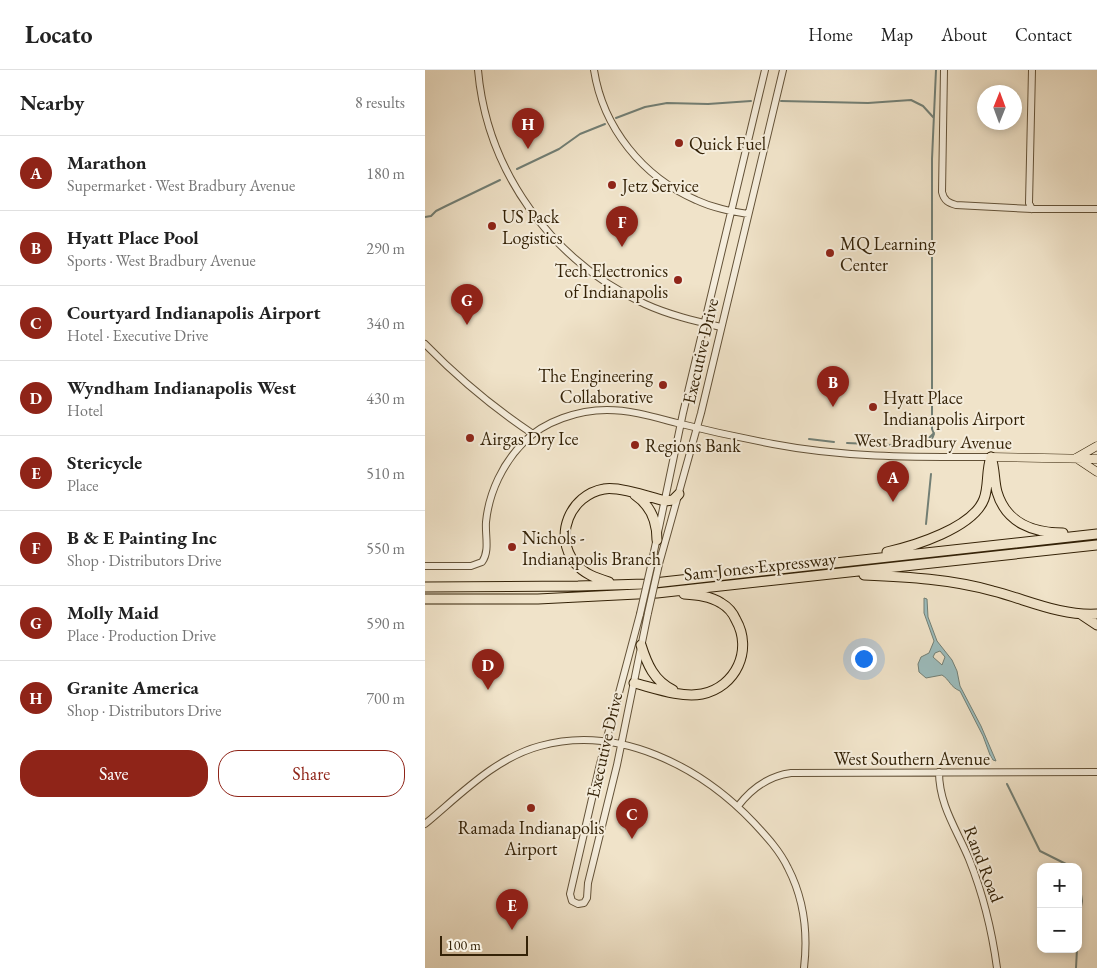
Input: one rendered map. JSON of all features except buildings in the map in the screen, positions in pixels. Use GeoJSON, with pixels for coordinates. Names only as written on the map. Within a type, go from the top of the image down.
{"type":"FeatureCollection","features":[{"type":"Feature","properties":{"kind":"highway"},"geometry":{"type":"LineString","coordinates":[[991,457],[995,469],[996,489],[1001,502],[1010,515],[1018,522],[1033,530],[1043,532],[1095,534]]}},
{"type":"Feature","properties":{"kind":"highway"},"geometry":{"type":"LineString","coordinates":[[851,561],[919,544],[948,531],[974,513],[985,498],[987,468],[991,457]]}},
{"type":"Feature","properties":{"kind":"highway"},"geometry":{"type":"LineString","coordinates":[[616,584],[591,576],[576,564],[566,545],[566,526],[573,509],[586,496],[608,488],[665,500],[673,500],[679,494]]}},
{"type":"Feature","properties":{"kind":"highway"},"geometry":{"type":"LineString","coordinates":[[630,492],[645,503],[651,513],[656,527],[657,540]]}},
{"type":"Feature","properties":{"kind":"highway","name":"Sam Jones Expressway"},"geometry":{"type":"LineString","coordinates":[[425,587],[645,584],[1095,534]]}},
{"type":"Feature","properties":{"kind":"highway","name":"Sam Jones Expressway"},"geometry":{"type":"LineString","coordinates":[[425,599],[538,600],[671,592],[1094,546]]}},
{"type":"Feature","properties":{"kind":"highway"},"geometry":{"type":"LineString","coordinates":[[837,573],[907,577],[959,583],[1049,608],[1079,614],[1097,614]]}},
{"type":"Feature","properties":{"kind":"highway"},"geometry":{"type":"LineString","coordinates":[[425,582],[497,587]]}},
{"type":"Feature","properties":{"kind":"highway"},"geometry":{"type":"LineString","coordinates":[[634,683],[679,694],[704,693],[717,688],[727,681],[739,665],[743,643],[739,624],[733,614],[725,606],[705,597],[671,592]]}},
{"type":"Feature","properties":{"kind":"highway"},"geometry":{"type":"LineString","coordinates":[[1079,614],[1097,625]]}},
{"type":"Feature","properties":{"kind":"highway"},"geometry":{"type":"LineString","coordinates":[[641,645],[646,661],[655,675],[666,686],[679,694]]}},
{"type":"Feature","properties":{"kind":"main road"},"geometry":{"type":"LineString","coordinates":[[1097,446],[1076,458],[1097,472]]}},
{"type":"Feature","properties":{"kind":"main road","name":"West Bradbury Avenue"},"geometry":{"type":"LineString","coordinates":[[991,457],[1097,459]]}},
{"type":"Feature","properties":{"kind":"street"},"geometry":{"type":"LineString","coordinates":[[478,70],[485,112],[500,157],[526,204],[551,236],[577,260],[621,291],[658,309],[721,327]]}},
{"type":"Feature","properties":{"kind":"street"},"geometry":{"type":"LineString","coordinates":[[594,70],[598,89],[607,114],[619,135],[638,160],[656,176],[691,198],[709,205],[748,214]]}},
{"type":"Feature","properties":{"kind":"street","name":"Executive Drive"},"geometry":{"type":"LineString","coordinates":[[765,70],[681,424],[640,614],[621,683],[609,742],[569,896],[572,902],[577,904],[584,903],[587,898],[588,883],[621,745],[659,564],[697,428],[783,70]]}},
{"type":"Feature","properties":{"kind":"street"},"geometry":{"type":"LineString","coordinates":[[944,70],[942,192],[944,199],[956,205],[1032,209],[1097,209]]}},
{"type":"Feature","properties":{"kind":"street"},"geometry":{"type":"LineString","coordinates":[[1032,70],[1029,203],[1032,209]]}},
{"type":"Feature","properties":{"kind":"street"},"geometry":{"type":"LineString","coordinates":[[425,344],[474,390],[533,434],[508,462],[493,490],[486,524],[487,554],[482,562],[471,566],[425,566]]}},
{"type":"Feature","properties":{"kind":"street","name":"West Bradbury Avenue"},"geometry":{"type":"LineString","coordinates":[[533,434],[567,417],[598,410],[627,411],[764,443],[830,453],[889,457],[991,457]]}},
{"type":"Feature","properties":{"kind":"street"},"geometry":{"type":"LineString","coordinates":[[621,683],[634,683]]}},
{"type":"Feature","properties":{"kind":"street"},"geometry":{"type":"LineString","coordinates":[[425,824],[486,773],[518,754],[541,745],[556,742],[609,742],[651,753],[682,766],[709,783],[738,806],[773,845],[784,861],[794,882],[804,920],[806,947],[804,968]]}},
{"type":"Feature","properties":{"kind":"street","name":"Rand Road"},"geometry":{"type":"LineString","coordinates":[[939,772],[939,787],[943,803],[969,858],[983,901],[997,968]]}},
{"type":"Feature","properties":{"kind":"street","name":"West Southern Avenue"},"geometry":{"type":"LineString","coordinates":[[738,806],[758,785],[786,774],[1097,772]]}},
{"type":"Feature","properties":{"kind":"water"},"geometry":{"type":"Polygon","coordinates":[[[924,598],[927,599],[928,617],[937,641],[952,660],[957,671],[960,686],[981,726],[996,761],[990,755],[983,736],[960,691],[954,688],[942,675],[926,678],[919,672],[918,664],[921,657],[929,653],[934,641],[924,613],[924,598]],[[940,651],[935,653],[933,657],[942,665],[945,657],[940,651]]]}},
{"type":"Feature","properties":{"kind":"waterway"},"geometry":{"type":"LineString","coordinates":[[932,439],[934,434],[932,429],[932,159],[936,70]]}},
{"type":"Feature","properties":{"kind":"waterway"},"geometry":{"type":"LineString","coordinates":[[781,101],[868,103],[911,100],[923,106],[933,117]]}},
{"type":"Feature","properties":{"kind":"waterway"},"geometry":{"type":"LineString","coordinates":[[616,118],[645,107],[667,103],[708,104],[751,101]]}},
{"type":"Feature","properties":{"kind":"waterway"},"geometry":{"type":"LineString","coordinates":[[517,169],[559,149],[580,134],[605,124]]}},
{"type":"Feature","properties":{"kind":"waterway"},"geometry":{"type":"LineString","coordinates":[[425,217],[431,216],[436,211],[500,180]]}},
{"type":"Feature","properties":{"kind":"waterway"},"geometry":{"type":"LineString","coordinates":[[847,443],[914,446],[924,443],[934,433]]}},
{"type":"Feature","properties":{"kind":"waterway"},"geometry":{"type":"LineString","coordinates":[[809,439],[834,442]]}},
{"type":"Feature","properties":{"kind":"waterway"},"geometry":{"type":"LineString","coordinates":[[926,524],[931,474]]}},
{"type":"Feature","properties":{"kind":"waterway"},"geometry":{"type":"LineString","coordinates":[[1007,784],[1040,851],[1064,863]]}},
{"type":"Feature","properties":{"kind":"waterway"},"geometry":{"type":"LineString","coordinates":[[1076,968],[1077,953]]}},
{"type":"Feature","properties":{"kind":"place","name":"Quick Fuel"},"geometry":{"type":"Point","coordinates":[679,143]}},
{"type":"Feature","properties":{"kind":"place","name":"Granite America"},"geometry":{"type":"Point","coordinates":[528,149]}},
{"type":"Feature","properties":{"kind":"place","name":"Jetz Service"},"geometry":{"type":"Point","coordinates":[612,185]}},
{"type":"Feature","properties":{"kind":"place","name":"US Pack Logistics"},"geometry":{"type":"Point","coordinates":[492,226]}},
{"type":"Feature","properties":{"kind":"place","name":"B & E Painting Inc"},"geometry":{"type":"Point","coordinates":[622,247]}},
{"type":"Feature","properties":{"kind":"place","name":"MQ Learning Center"},"geometry":{"type":"Point","coordinates":[830,253]}},
{"type":"Feature","properties":{"kind":"place","name":"Tech Electronics of Indianapolis"},"geometry":{"type":"Point","coordinates":[678,280]}},
{"type":"Feature","properties":{"kind":"place","name":"Molly Maid"},"geometry":{"type":"Point","coordinates":[467,325]}},
{"type":"Feature","properties":{"kind":"place","name":"The Engineering Collaborative"},"geometry":{"type":"Point","coordinates":[663,385]}},
{"type":"Feature","properties":{"kind":"place","name":"Hyatt Place Pool"},"geometry":{"type":"Point","coordinates":[833,407]}},
{"type":"Feature","properties":{"kind":"place","name":"Hyatt Place Indianapolis Airport"},"geometry":{"type":"Point","coordinates":[873,407]}},
{"type":"Feature","properties":{"kind":"place","name":"Airgas Dry Ice"},"geometry":{"type":"Point","coordinates":[470,438]}},
{"type":"Feature","properties":{"kind":"place","name":"Regions Bank"},"geometry":{"type":"Point","coordinates":[635,445]}},
{"type":"Feature","properties":{"kind":"place","name":"Marathon"},"geometry":{"type":"Point","coordinates":[893,502]}},
{"type":"Feature","properties":{"kind":"place","name":"Nichols - Indianapolis Branch"},"geometry":{"type":"Point","coordinates":[512,547]}},
{"type":"Feature","properties":{"kind":"place","name":"Wyndham Indianapolis West"},"geometry":{"type":"Point","coordinates":[488,690]}},
{"type":"Feature","properties":{"kind":"place","name":"Ramada Indianapolis Airport"},"geometry":{"type":"Point","coordinates":[531,808]}},
{"type":"Feature","properties":{"kind":"place","name":"Courtyard Indianapolis Airport"},"geometry":{"type":"Point","coordinates":[632,839]}},
{"type":"Feature","properties":{"kind":"place","name":"Stericycle"},"geometry":{"type":"Point","coordinates":[512,930]}}]}
